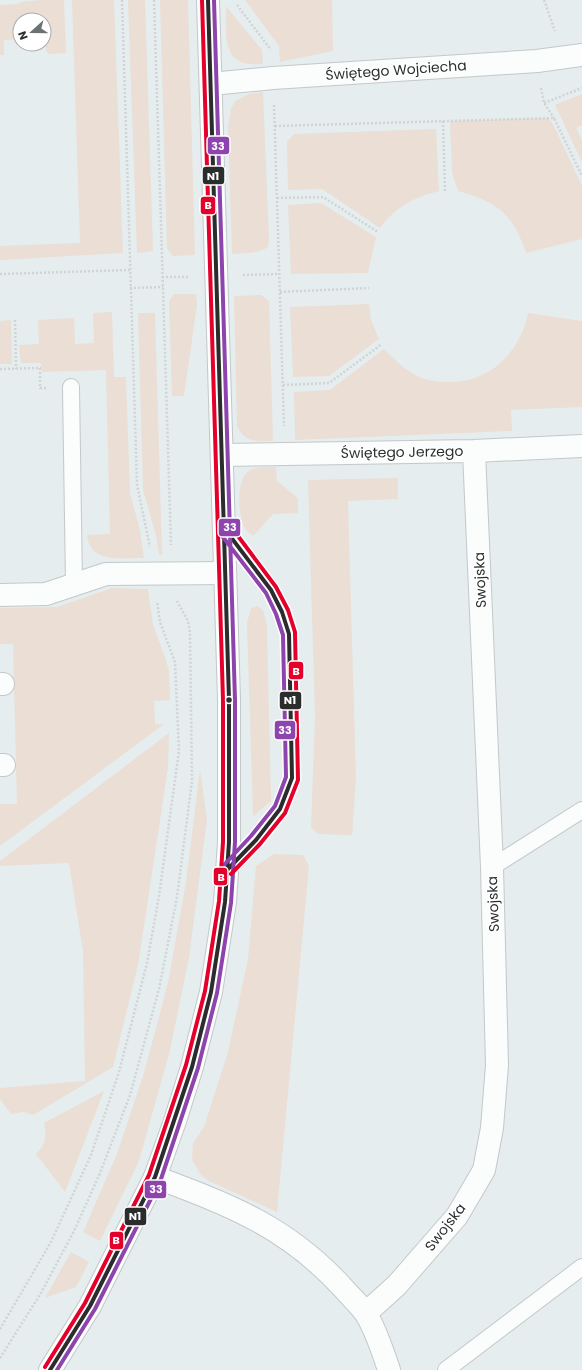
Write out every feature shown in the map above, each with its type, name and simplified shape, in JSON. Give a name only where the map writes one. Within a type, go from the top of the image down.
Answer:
[{"type":"street","points":[[50,1370],[90,1306],[155,1177],[192,1067],[211,992],[225,902],[229,829],[229,700],[208,0]]},
{"type":"street","name":"Świętego Wojciecha","points":[[211,84],[273,78],[536,61],[573,56]]},
{"type":"street","name":"Świętego Jerzego","points":[[222,455],[474,451],[582,446]]},
{"type":"street","name":"Swojska","points":[[366,1314],[397,1285],[457,1216],[484,1170],[492,1128],[497,1065],[492,867],[474,451]]},
{"type":"street","points":[[0,595],[46,594],[106,574],[225,573]]},
{"type":"street","points":[[155,1177],[223,1202],[277,1231],[302,1248],[335,1279],[366,1314],[390,1370]]},
{"type":"lane","points":[[71,387],[74,585]]},
{"type":"lane","points":[[224,528],[270,590],[282,612],[289,634],[292,778],[280,809],[256,840],[227,870]]},
{"type":"lane","points":[[492,867],[582,810]]},
{"type":"lane","points":[[446,1370],[582,1267]]},
{"type":"path","points":[[0,1358],[41,1294],[74,1231],[100,1173],[130,1095],[159,989],[177,897],[192,781],[190,633],[184,613],[174,597],[163,573],[149,533],[137,485],[122,0]]},
{"type":"path","points":[[0,1329],[51,1242],[91,1155],[119,1072],[147,963],[159,896],[179,751],[174,662],[158,613],[163,573],[163,288],[154,0]]},
{"type":"path","points":[[233,0],[271,50],[275,126],[285,454]]},
{"type":"path","points":[[544,0],[573,56]]},
{"type":"path","points":[[536,61],[544,103],[554,118],[582,176]]},
{"type":"path","points":[[544,103],[582,88]]},
{"type":"path","points":[[275,126],[554,118]]},
{"type":"path","points":[[443,121],[445,191]]},
{"type":"path","points":[[277,198],[323,197],[378,232]]},
{"type":"path","points":[[0,274],[130,270]]},
{"type":"path","points":[[130,288],[163,288]]},
{"type":"path","points":[[280,292],[368,288]]},
{"type":"path","points":[[15,320],[16,369]]},
{"type":"path","points":[[283,385],[329,383],[382,344]]},
{"type":"path","points":[[0,369],[40,368],[40,388],[71,387]]},
{"type":"shaded area","points":[[64,0],[66,53],[49,54],[47,52],[52,52],[52,12],[12,12],[12,40],[4,40],[4,55],[0,55],[0,5],[19,4],[20,2]]},
{"type":"shaded area","points":[[72,0],[114,0],[123,253],[0,260],[0,246],[80,243]]},
{"type":"shaded area","points":[[128,0],[145,0],[153,251],[137,253]]},
{"type":"shaded area","points":[[160,0],[188,0],[195,255],[173,256],[167,249]]},
{"type":"shaded area","points":[[245,0],[332,0],[333,51],[280,62],[279,46]]},
{"type":"shaded area","points":[[226,6],[262,50],[263,64],[249,64],[240,61],[233,56],[227,39]]},
{"type":"shaded area","points":[[263,92],[269,240],[268,247],[255,252],[232,254],[228,127],[231,109],[235,101],[249,94]]},
{"type":"shaded area","points":[[582,94],[582,125],[576,128],[582,141],[582,162],[555,105]]},
{"type":"shaded area","points":[[548,118],[553,124],[582,186],[582,239],[526,253],[515,228],[502,211],[472,195],[458,191],[452,173],[450,121]]},
{"type":"shaded area","points":[[436,129],[439,191],[422,196],[406,204],[392,214],[380,228],[322,189],[288,190],[287,142],[294,134]]},
{"type":"shaded area","points":[[321,203],[376,237],[368,273],[291,274],[288,205]]},
{"type":"shaded area","points":[[174,294],[196,294],[197,305],[184,396],[172,396],[169,301]]},
{"type":"shaded area","points":[[261,295],[269,301],[273,441],[256,441],[247,438],[240,432],[237,426],[234,296]]},
{"type":"shaded area","points":[[369,304],[371,320],[379,339],[329,376],[293,377],[290,307]]},
{"type":"shaded area","points":[[112,312],[114,377],[126,377],[130,493],[140,530],[144,558],[117,558],[101,555],[94,551],[89,544],[87,535],[110,534],[106,370],[42,372],[41,363],[21,363],[19,345],[39,344],[38,320],[74,318],[75,344],[94,343],[93,313]]},
{"type":"shaded area","points":[[138,313],[155,313],[162,555],[159,555],[156,535],[143,490]]},
{"type":"shaded area","points":[[528,313],[582,321],[582,407],[511,410],[512,431],[295,440],[294,392],[330,390],[384,349],[408,370],[425,379],[450,382],[465,381],[478,377],[491,370],[511,352],[524,327]]},
{"type":"shaded area","points":[[11,320],[12,364],[0,364],[0,321]]},
{"type":"shaded area","points":[[276,467],[277,481],[298,498],[298,513],[273,514],[253,536],[246,530],[241,517],[239,499],[242,482],[245,476],[252,469]]},
{"type":"shaded area","points":[[398,478],[398,499],[348,501],[356,780],[352,835],[318,834],[311,828],[315,717],[308,480]]},
{"type":"shaded area","points":[[112,588],[148,589],[153,625],[169,671],[170,700],[154,701],[155,724],[164,724],[0,846],[0,804],[17,804],[13,644],[0,644],[0,608],[57,607]]},
{"type":"shaded area","points":[[257,606],[263,610],[267,626],[271,801],[253,817],[247,623],[251,608]]},
{"type":"shaded area","points":[[169,733],[168,768],[138,965],[113,1067],[33,1115],[23,1112],[11,1114],[0,1099],[0,1088],[85,1081],[83,951],[69,863],[0,866],[0,861]]},
{"type":"shaded area","points":[[200,769],[207,819],[189,958],[170,1050],[139,1161],[100,1241],[83,1232],[117,1154],[144,1073],[168,983],[186,882]]},
{"type":"shaded area","points":[[274,854],[303,855],[309,866],[277,1212],[209,1181],[201,1175],[192,1160],[193,1143],[204,1127],[228,1052],[248,959],[256,866]]},
{"type":"shaded area","points":[[104,1091],[65,1192],[36,1154],[45,1140],[44,1123]]},
{"type":"shaded area","points":[[71,1252],[89,1262],[76,1287],[45,1298]]},
{"type":"transit line","name":"B","points":[[45,1367],[85,1303],[149,1175],[186,1065],[205,991],[219,901],[223,842],[223,700],[202,0]]},
{"type":"transit line","name":"N1","points":[[50,1370],[90,1306],[155,1177],[192,1067],[211,992],[225,902],[229,842],[229,700],[208,0]]},
{"type":"transit line","name":"33","points":[[57,1370],[95,1309],[161,1179],[198,1068],[217,993],[231,903],[235,842],[235,700],[214,0]]},
{"type":"transit line","name":"B","points":[[229,524],[276,587],[288,610],[295,632],[298,780],[285,813],[260,844],[231,874]]},
{"type":"transit line","name":"N1","points":[[224,528],[271,590],[282,612],[289,634],[292,778],[280,809],[256,840],[227,870]]},
{"type":"transit line","name":"33","points":[[219,532],[266,593],[276,614],[283,635],[286,777],[275,806],[251,836],[223,866]]}]
